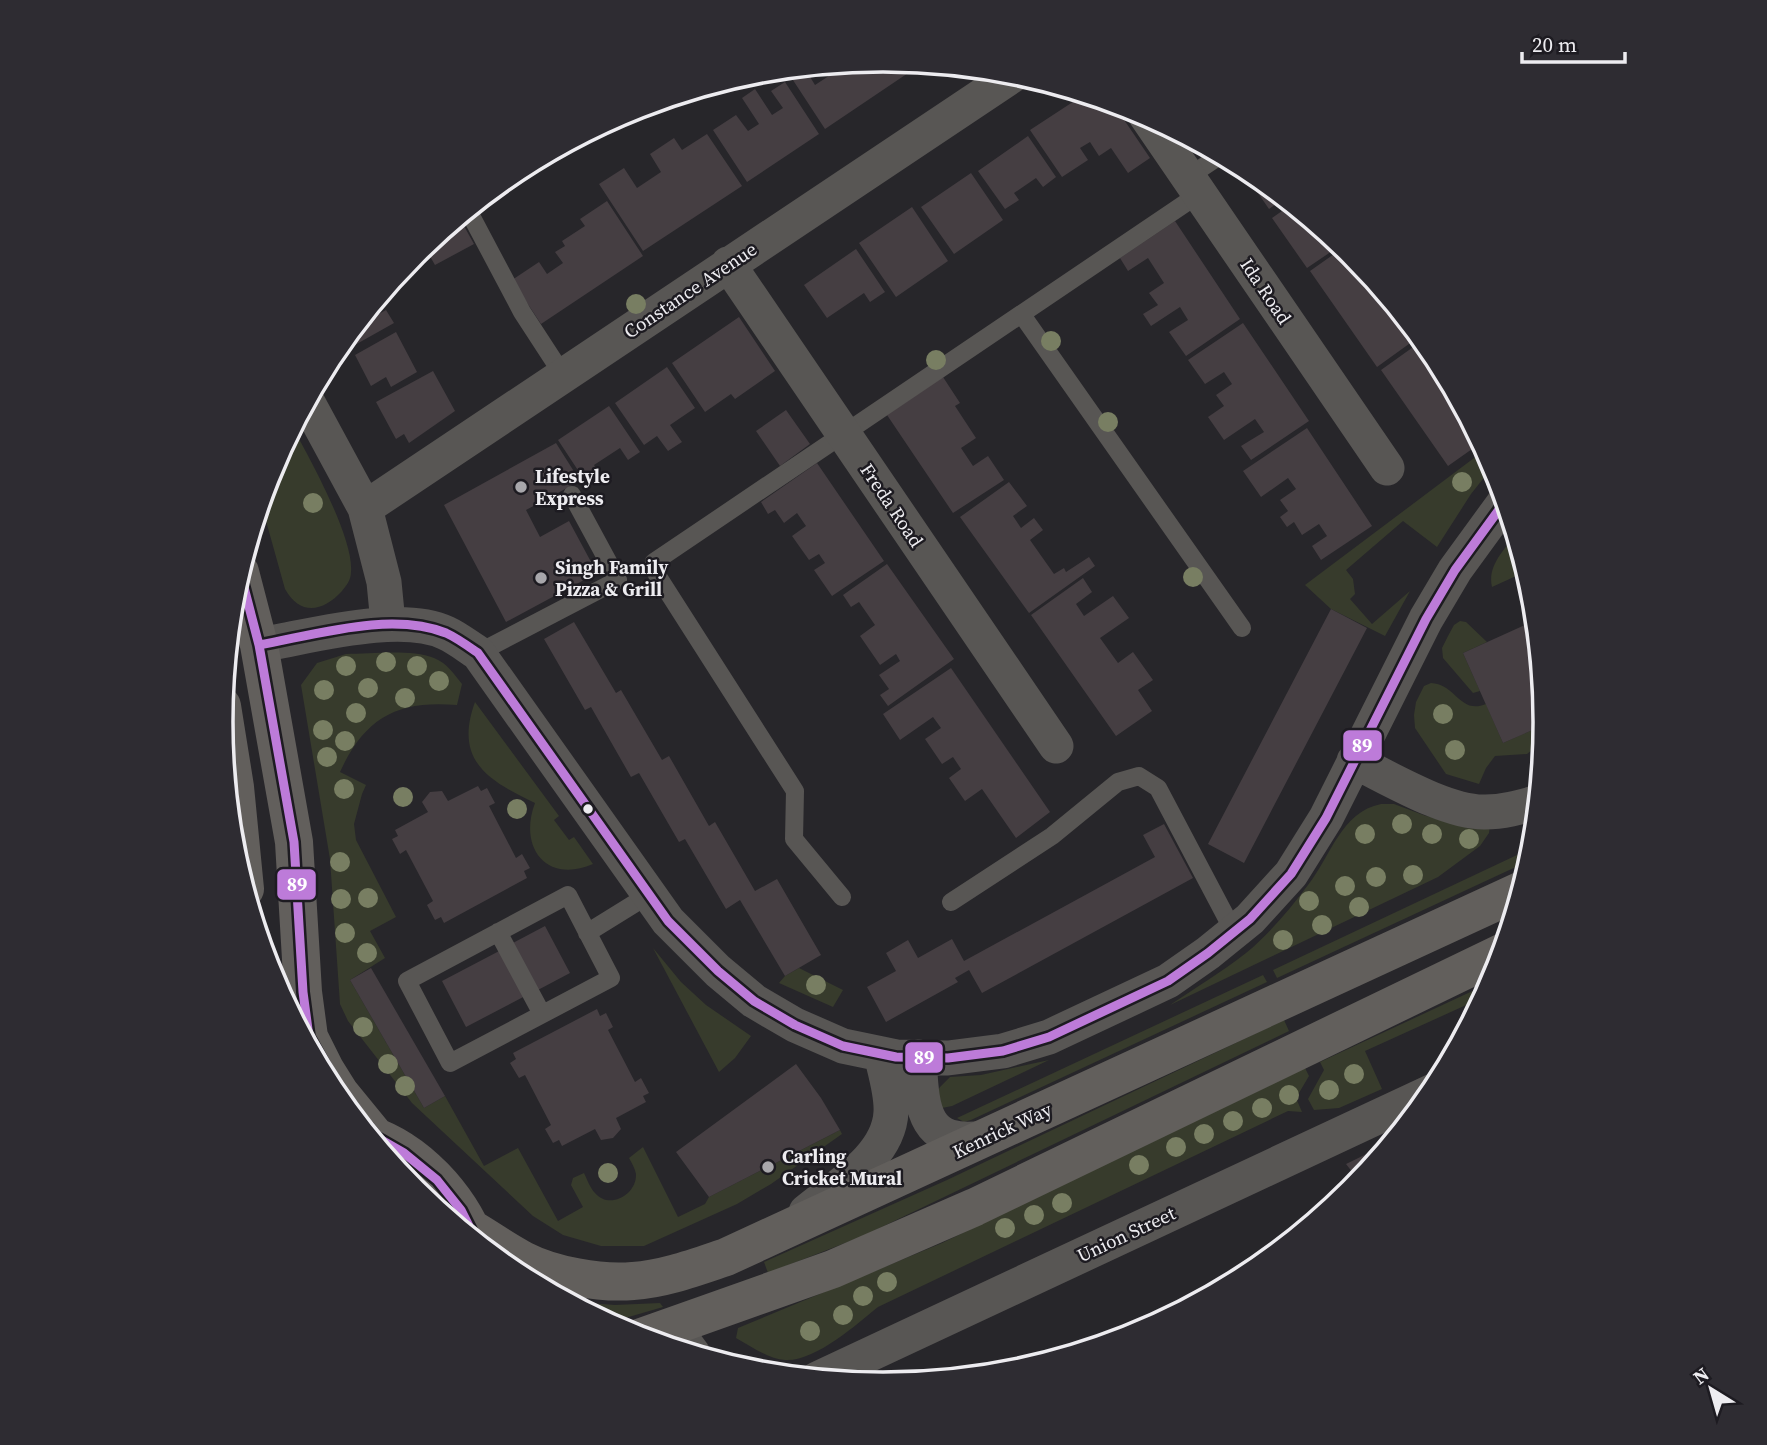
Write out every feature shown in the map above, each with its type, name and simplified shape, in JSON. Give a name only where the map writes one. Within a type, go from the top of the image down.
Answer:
[{"type":"main road","points":[[246,593],[259,645],[294,842],[307,1024]]},
{"type":"main road","name":"Kenrick Way","points":[[501,1249],[525,1261],[563,1274],[632,1282],[672,1274],[726,1257],[1511,895]]},
{"type":"main road","points":[[672,1338],[975,1208],[1490,958]]},
{"type":"main road","points":[[388,1144],[404,1153],[437,1180],[468,1224]]},
{"type":"street","name":"Constance Avenue","points":[[365,508],[1002,83]]},
{"type":"street","name":"Ida Road","points":[[1159,133],[1387,468]]},
{"type":"street","name":"Freda Road","points":[[729,264],[1056,746]]},
{"type":"street","points":[[313,411],[365,508],[384,582],[388,623]]},
{"type":"street","points":[[259,645],[388,623],[417,625],[445,632],[478,653],[650,894],[677,929],[718,971],[754,1001],[795,1025],[843,1046],[897,1057],[948,1058],[1003,1051],[1049,1037],[1168,981],[1250,919],[1291,874],[1326,818],[1426,619],[1455,570],[1499,510]]},
{"type":"street","points":[[1354,761],[1446,804],[1483,813],[1513,810],[1529,805]]},
{"type":"street","points":[[781,1232],[873,1156],[886,1135],[891,1112],[881,1054]]},
{"type":"street","points":[[919,1057],[922,1104],[931,1123],[946,1136],[963,1141],[984,1138]]},
{"type":"street","name":"Union Street","points":[[834,1371],[1403,1115]]},
{"type":"lane","points":[[842,897],[794,839],[795,791],[657,575],[654,562],[1022,315],[1193,185],[1214,162]]},
{"type":"lane","points":[[472,218],[522,312],[563,375]]},
{"type":"lane","points":[[1022,315],[1242,628]]},
{"type":"lane","points":[[478,653],[618,580],[572,495]]},
{"type":"lane","points":[[951,902],[1052,836],[1118,782],[1139,776],[1158,788],[1234,932]]},
{"type":"lane","points":[[587,933],[650,894]]},
{"type":"lane","points":[[568,895],[611,978],[450,1063],[407,981],[498,932],[568,895]]},
{"type":"lane","points":[[498,932],[542,1014]]},
{"type":"green space","points":[[299,438],[330,499],[346,540],[351,575],[335,598],[320,607],[298,604],[285,589],[265,519]]},
{"type":"green space","points":[[1477,456],[1486,475],[1437,547],[1403,521],[1346,570],[1353,579],[1355,594],[1350,599],[1372,624],[1410,591],[1385,636],[1331,609],[1305,585]]},
{"type":"green space","points":[[1509,543],[1517,576],[1492,587],[1494,565]]},
{"type":"green space","points":[[1460,621],[1466,622],[1487,642],[1463,653],[1480,691],[1473,693],[1443,658],[1442,648],[1454,625]]},
{"type":"green space","points":[[346,654],[425,655],[443,663],[462,684],[457,705],[436,704],[401,709],[372,725],[350,753],[340,772],[366,785],[354,824],[356,840],[396,917],[370,931],[385,958],[350,980],[424,1108],[445,1096],[484,1166],[518,1148],[558,1221],[583,1207],[571,1185],[573,1178],[584,1173],[592,1189],[601,1198],[614,1200],[627,1194],[635,1182],[636,1174],[629,1158],[643,1147],[678,1217],[705,1204],[709,1197],[840,1130],[842,1134],[771,1184],[737,1204],[644,1246],[601,1246],[563,1235],[533,1216],[412,1103],[348,1021],[340,1004],[330,859],[301,685],[317,663]]},
{"type":"green space","points":[[1431,683],[1446,688],[1470,706],[1486,704],[1503,743],[1534,729],[1533,749],[1527,754],[1495,756],[1479,784],[1446,774],[1415,728],[1416,702],[1424,686]]},
{"type":"green space","points":[[475,702],[559,816],[554,820],[569,840],[574,837],[593,864],[577,869],[562,869],[540,858],[530,834],[535,803],[489,776],[472,753],[470,722]]},
{"type":"green space","points":[[1381,804],[1394,804],[1426,816],[1490,825],[1489,833],[1480,846],[1438,877],[1170,1005],[1237,960],[1263,938],[1308,885],[1346,825],[1367,809]]},
{"type":"green space","points":[[1521,853],[1518,866],[1277,978],[1273,970]]},
{"type":"green space","points":[[653,948],[681,982],[706,1005],[751,1036],[735,1058],[719,1072]]},
{"type":"green space","points":[[799,968],[843,990],[833,1007],[779,983]]},
{"type":"green space","points":[[1263,975],[1267,982],[971,1120],[964,1122],[957,1118]]},
{"type":"green space","points":[[1477,989],[1470,1003],[1365,1051],[1382,1089],[1339,1108],[1314,1110],[1308,1099],[1324,1070],[1320,1062]]},
{"type":"green space","points":[[1284,1020],[1289,1031],[863,1236],[768,1273],[764,1262],[947,1180]]},
{"type":"green space","points":[[1049,1060],[952,1106],[937,1109],[936,1094],[950,1077],[981,1075]]},
{"type":"green space","points":[[1305,1068],[1309,1076],[1296,1098],[1302,1112],[1288,1111],[878,1307],[822,1349],[797,1359],[785,1360],[760,1352],[736,1338],[738,1328],[942,1243]]},
{"type":"green space","points":[[591,1303],[660,1303],[663,1307],[623,1319]]},
{"type":"building","points":[[909,73],[825,129],[792,78],[810,76],[815,85],[832,74]]},
{"type":"building","points":[[785,82],[819,134],[747,182],[713,130],[736,115],[748,131],[759,124],[742,98],[755,89],[772,115],[783,108],[771,91]]},
{"type":"building","points":[[1075,101],[1122,117],[1150,158],[1128,173],[1111,148],[1099,156],[1090,142],[1080,148],[1088,160],[1062,177],[1030,130]]},
{"type":"building","points":[[707,134],[742,186],[643,251],[599,184],[624,168],[637,188],[661,172],[650,154],[674,138],[682,150]]},
{"type":"building","points":[[1028,136],[1056,177],[1043,187],[1036,178],[1014,193],[1019,200],[1005,209],[978,171]]},
{"type":"building","points":[[971,173],[1003,220],[954,254],[921,207]]},
{"type":"building","points":[[1254,188],[1277,204],[1269,209]]},
{"type":"building","points":[[607,201],[643,256],[541,324],[512,280],[539,262],[547,274],[563,263],[555,252],[565,246],[562,241],[585,226],[580,219]]},
{"type":"building","points":[[912,207],[948,261],[896,297],[859,243]]},
{"type":"building","points":[[1284,209],[1332,251],[1307,268],[1272,218]]},
{"type":"building","points":[[1175,221],[1240,319],[1186,356],[1169,332],[1188,320],[1180,307],[1151,326],[1143,314],[1158,305],[1149,293],[1164,283],[1148,258],[1128,271],[1120,258]]},
{"type":"building","points":[[464,225],[474,244],[435,265],[430,256]]},
{"type":"building","points":[[856,249],[885,292],[870,302],[864,293],[827,318],[804,285]]},
{"type":"building","points":[[1335,253],[1373,293],[1412,342],[1377,367],[1310,271]]},
{"type":"building","points":[[386,310],[394,323],[352,346],[377,314]]},
{"type":"building","points":[[739,317],[775,371],[735,399],[731,394],[705,412],[672,363]]},
{"type":"building","points":[[1243,323],[1309,421],[1251,460],[1241,446],[1264,432],[1255,419],[1224,440],[1208,417],[1224,406],[1216,395],[1232,384],[1224,372],[1205,384],[1188,360]]},
{"type":"building","points":[[396,332],[417,372],[391,387],[386,377],[371,386],[355,355]]},
{"type":"building","points":[[1414,346],[1447,397],[1473,448],[1448,466],[1381,370]]},
{"type":"building","points":[[667,367],[695,408],[670,425],[682,442],[668,451],[657,436],[644,445],[615,403]]},
{"type":"building","points":[[433,371],[455,411],[409,443],[404,434],[396,439],[376,402]]},
{"type":"building","points":[[943,377],[960,403],[955,406],[976,438],[961,448],[973,466],[988,456],[1004,480],[953,513],[887,415]]},
{"type":"building","points":[[609,406],[640,452],[628,460],[620,448],[594,465],[603,478],[589,487],[558,440]]},
{"type":"building","points":[[786,410],[810,444],[780,466],[756,431]]},
{"type":"building","points":[[1307,428],[1372,526],[1321,560],[1312,546],[1327,536],[1319,524],[1302,535],[1294,522],[1287,527],[1280,517],[1288,511],[1280,500],[1296,489],[1288,478],[1261,497],[1243,471]]},
{"type":"building","points":[[556,443],[580,481],[526,510],[540,537],[569,521],[597,573],[506,622],[444,505]]},
{"type":"building","points":[[817,463],[884,561],[832,596],[814,570],[825,563],[819,554],[809,560],[792,536],[806,526],[797,513],[784,523],[775,510],[768,514],[761,502]]},
{"type":"building","points":[[1009,482],[1027,506],[1013,516],[1021,528],[1034,518],[1043,530],[1030,540],[1054,574],[1064,568],[1066,572],[1089,557],[1095,566],[1029,613],[960,517]]},
{"type":"building","points":[[887,564],[954,659],[888,706],[880,695],[889,689],[879,675],[900,661],[896,654],[880,665],[860,636],[875,625],[859,602],[851,607],[843,595]]},
{"type":"building","points":[[1083,578],[1092,592],[1076,604],[1084,616],[1113,596],[1129,618],[1100,638],[1118,663],[1133,652],[1153,680],[1138,690],[1152,711],[1116,736],[1031,615]]},
{"type":"building","points":[[1331,609],[1367,628],[1244,863],[1208,844]]},
{"type":"building","points":[[574,622],[616,693],[621,690],[662,760],[669,756],[709,826],[715,822],[755,891],[777,879],[821,955],[785,976],[740,900],[726,909],[685,839],[679,842],[639,773],[631,777],[591,707],[585,710],[544,639]]},
{"type":"building","points":[[1527,624],[1533,680],[1534,729],[1503,743],[1463,653]]},
{"type":"building","points":[[951,668],[1050,812],[1016,838],[982,789],[965,801],[949,778],[961,769],[953,757],[942,764],[925,739],[941,728],[933,717],[900,740],[883,714]]},
{"type":"building","points":[[478,786],[481,791],[487,788],[495,803],[489,806],[516,858],[522,854],[530,868],[524,871],[527,878],[444,923],[441,917],[435,920],[427,905],[433,901],[406,850],[400,854],[392,839],[398,836],[395,830],[428,812],[422,802],[430,792],[442,791],[448,801]]},
{"type":"building","points":[[1164,824],[1193,878],[982,993],[969,970],[955,978],[958,982],[886,1022],[867,987],[896,971],[886,953],[908,940],[918,958],[952,939],[964,961],[1155,857],[1143,835]]},
{"type":"building","points":[[545,926],[570,973],[536,991],[511,944]]},
{"type":"building","points":[[503,949],[527,995],[466,1027],[442,981]]},
{"type":"building","points":[[371,968],[445,1096],[424,1108],[350,980]]},
{"type":"building","points":[[597,1009],[600,1016],[606,1013],[613,1027],[608,1030],[635,1082],[641,1078],[649,1093],[643,1096],[646,1102],[616,1118],[621,1129],[613,1138],[601,1140],[595,1129],[562,1146],[559,1140],[553,1143],[545,1129],[551,1125],[525,1075],[519,1078],[510,1063],[516,1059],[513,1053]]},
{"type":"building","points":[[796,1064],[840,1130],[709,1197],[676,1152]]},
{"type":"building","points":[[1375,1150],[1353,1173],[1346,1164]]},
{"type":"transit line","name":"89","points":[[259,645],[377,624],[424,627],[446,633],[458,640],[478,653],[668,921],[718,971],[754,1001],[795,1025],[843,1046],[896,1057],[948,1058],[1003,1051],[1049,1037],[1168,981],[1250,919],[1291,874],[1326,818],[1426,619],[1455,570],[1499,510]]},
{"type":"transit line","name":"89","points":[[246,593],[259,645],[294,842],[307,1024]]},
{"type":"transit line","name":"89","points":[[387,1143],[404,1153],[437,1180],[461,1210],[468,1223]]},
{"type":"place","name":"Lifestyle Express","points":[[521,487]]},
{"type":"place","name":"Singh Family Pizza & Grill","points":[[541,578]]},
{"type":"place","name":"Carling Cricket Mural","points":[[768,1167]]}]
